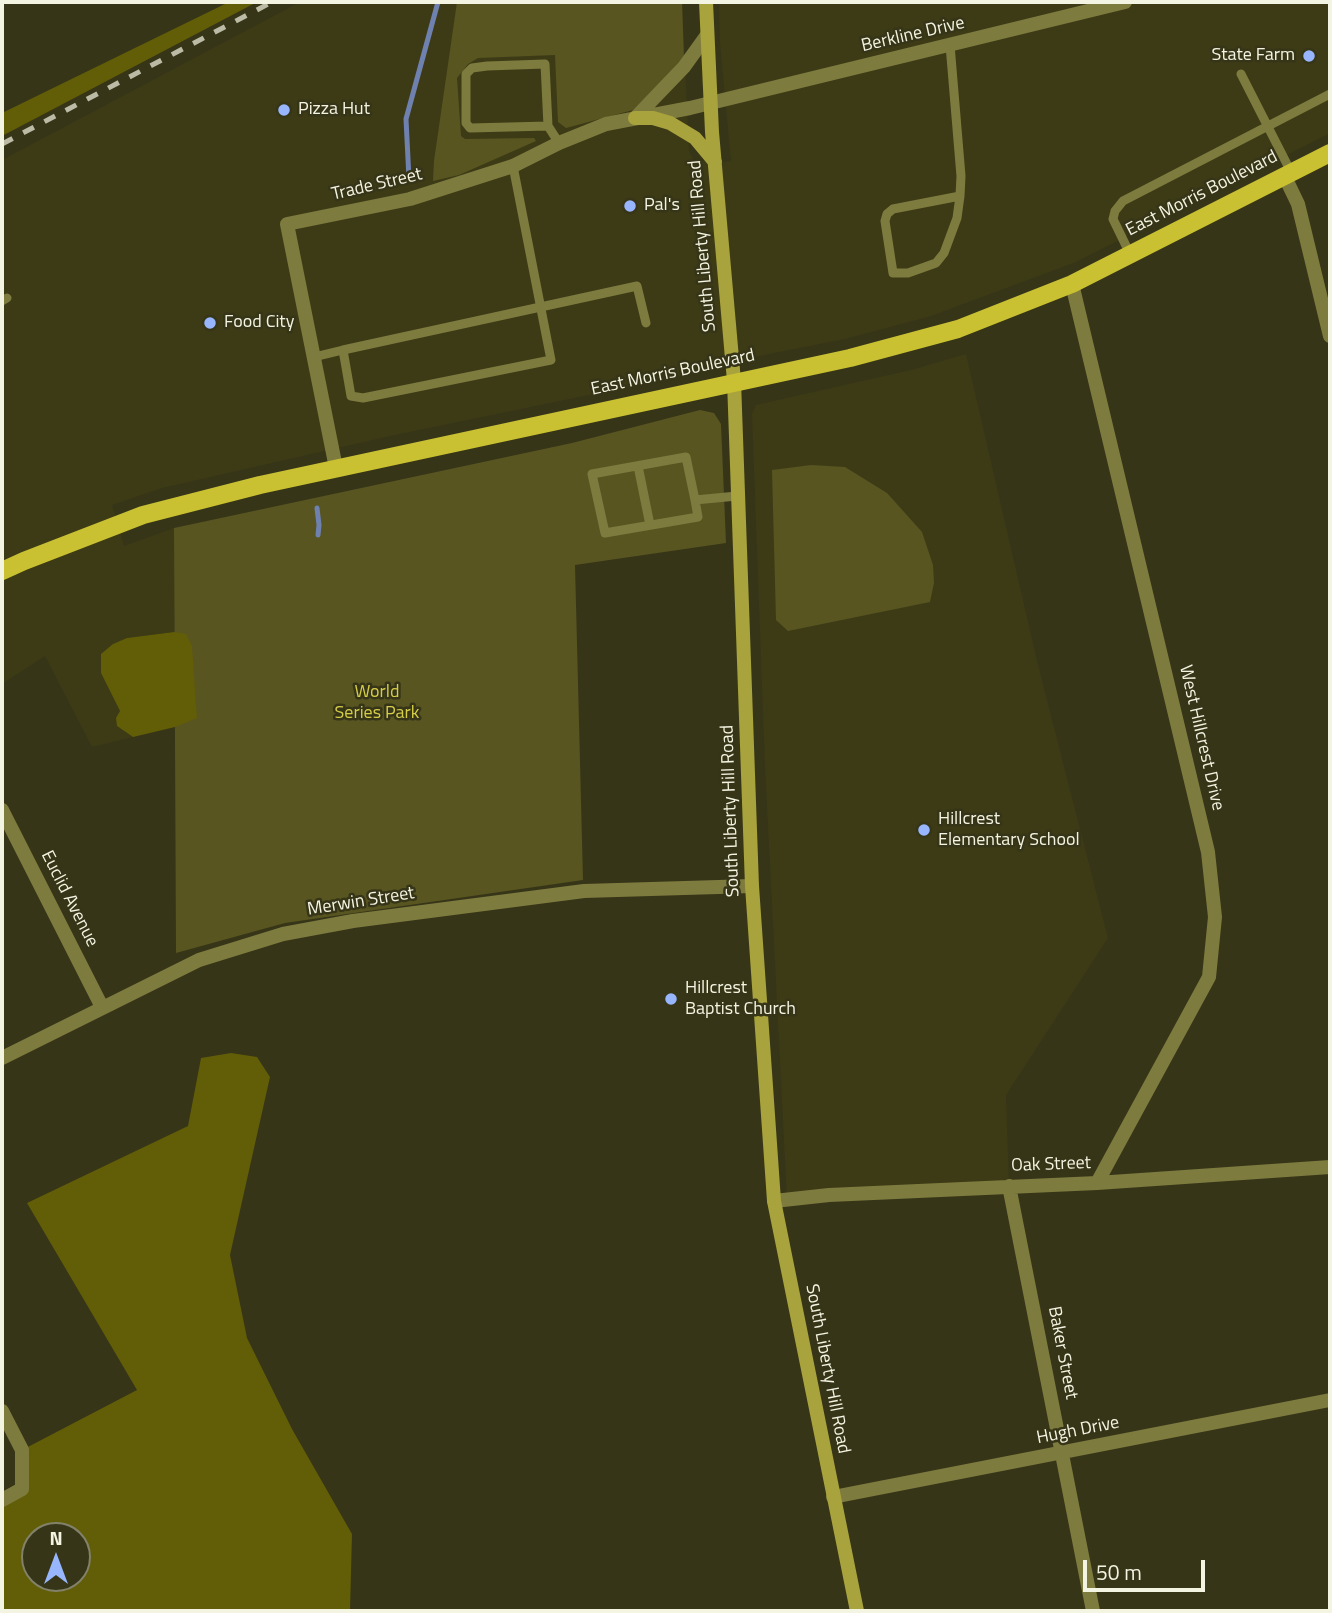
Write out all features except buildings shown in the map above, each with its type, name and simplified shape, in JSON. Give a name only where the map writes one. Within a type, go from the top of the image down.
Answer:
[{"type":"main road","name":"East Morris Boulevard","points":[[2,571],[143,515],[337,468],[850,358],[958,329],[1072,284],[1330,153]]},
{"type":"street","name":"South Liberty Hill Road","points":[[706,2],[710,103],[734,381],[752,886],[774,1201],[857,1611]]},
{"type":"street","name":"Berkline Drive","points":[[710,103],[1125,2]]},
{"type":"street","points":[[635,118],[684,67],[707,35]]},
{"type":"street","name":"Trade Street","points":[[337,468],[287,224],[410,199],[513,166],[606,124],[710,103]]},
{"type":"street","points":[[635,118],[653,118],[670,123],[695,138],[715,163]]},
{"type":"street","points":[[1288,174],[1298,204],[1330,336]]},
{"type":"street","name":"West Hillcrest Drive","points":[[1072,284],[1208,852],[1215,918],[1209,977],[1097,1183]]},
{"type":"street","name":"Euclid Avenue","points":[[2,810],[102,1007]]},
{"type":"street","name":"Merwin Street","points":[[2,1058],[199,960],[283,934],[353,921],[584,891],[752,886]]},
{"type":"street","name":"Oak Street","points":[[774,1201],[829,1195],[1097,1183],[1330,1167]]},
{"type":"street","name":"Baker Street","points":[[1009,1186],[1093,1611]]},
{"type":"street","name":"Hugh Drive","points":[[833,1497],[1330,1400]]},
{"type":"street","points":[[2,1410],[22,1450],[22,1489],[2,1500]]},
{"type":"lane","points":[[950,46],[961,176],[960,196],[957,218],[944,253],[936,263],[908,273],[893,273],[885,221],[887,214],[893,209],[960,196]]},
{"type":"lane","points":[[548,126],[470,128],[466,123],[466,74],[472,68],[487,66],[545,64],[548,126],[559,143]]},
{"type":"lane","points":[[1241,74],[1288,174]]},
{"type":"lane","points":[[1130,254],[1112,219],[1123,201],[1330,94]]},
{"type":"lane","points":[[343,350],[351,396],[363,398],[551,360],[513,166]]},
{"type":"lane","points":[[314,356],[636,286],[646,323]]},
{"type":"lane","points":[[686,457],[698,517],[605,533],[592,474],[638,466],[686,457]]},
{"type":"lane","points":[[638,466],[650,525]]},
{"type":"lane","points":[[695,500],[737,496]]},
{"type":"shaded area","points":[[229,2],[257,2],[2,136],[2,113]]},
{"type":"shaded area","points":[[300,2],[682,2],[689,151],[693,159],[715,163],[731,161],[719,2],[1330,2],[1330,133],[1076,262],[931,316],[845,339],[754,357],[732,357],[700,372],[390,436],[162,488],[112,505],[124,546],[174,528],[174,632],[127,638],[101,673],[120,711],[117,726],[133,737],[92,747],[45,656],[2,684],[2,160]]},
{"type":"shaded area","name":"Hillcrest Elementary School","points":[[966,354],[1038,665],[1108,938],[1006,1095],[1009,1186],[787,1199],[765,766],[752,414],[756,405],[911,370]]},
{"type":"shaded area","points":[[174,632],[186,634],[192,646],[197,718],[175,727],[133,737],[117,726],[116,718],[120,711],[101,673],[101,654],[113,644],[127,638]]},
{"type":"shaded area","points":[[231,1053],[257,1057],[270,1077],[230,1255],[247,1338],[292,1429],[352,1534],[350,1611],[2,1611],[2,1500],[22,1489],[22,1450],[137,1390],[27,1203],[188,1126],[201,1058]]},
{"type":"green space","points":[[457,2],[682,2],[684,59],[633,110],[566,128],[558,122],[555,55],[478,58],[468,64],[457,78],[461,136],[465,139],[534,138],[536,141],[459,175],[433,181]]},
{"type":"green space","name":"World Series Park","points":[[700,410],[714,413],[721,424],[726,543],[575,565],[583,880],[285,923],[176,953],[174,528],[572,443]]},
{"type":"green space","points":[[811,465],[845,467],[887,493],[922,532],[933,565],[934,583],[930,602],[788,631],[776,620],[772,470]]},
{"type":"waterway","points":[[409,179],[406,119],[438,2]]},
{"type":"waterway","points":[[317,508],[318,535]]},
{"type":"railway","points":[[2,144],[272,2]]},
{"type":"place","name":"State Farm","points":[[1309,56]]},
{"type":"place","name":"Pizza Hut","points":[[284,110]]},
{"type":"place","name":"Pal's","points":[[630,206]]},
{"type":"place","name":"Food City","points":[[210,323]]},
{"type":"place","name":"Hillcrest Elementary School","points":[[924,830]]},
{"type":"place","name":"Hillcrest Baptist Church","points":[[671,999]]}]
